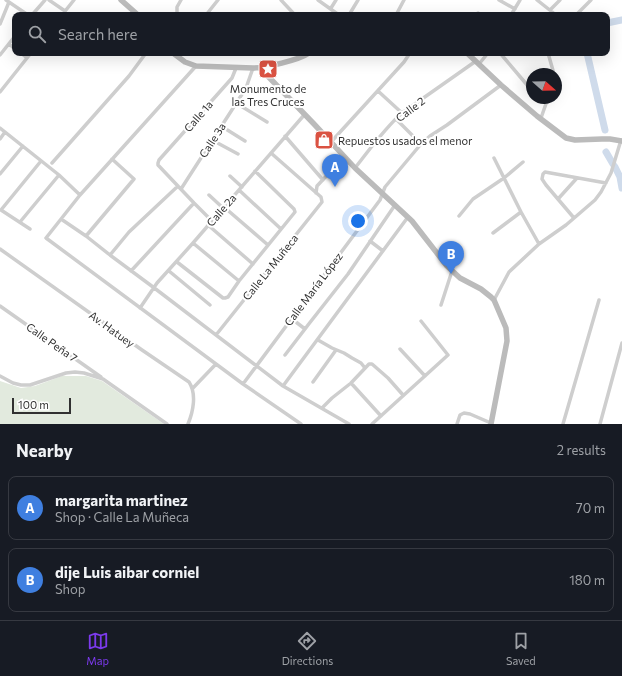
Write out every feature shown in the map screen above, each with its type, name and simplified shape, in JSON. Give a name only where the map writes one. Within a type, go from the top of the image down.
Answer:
[{"type":"street","points":[[35,12],[45,0]]},
{"type":"street","points":[[49,0],[63,12]]},
{"type":"street","points":[[65,12],[74,0]]},
{"type":"street","points":[[177,12],[177,7],[181,0]]},
{"type":"street","points":[[208,12],[218,0]]},
{"type":"street","points":[[281,0],[292,12]]},
{"type":"street","points":[[318,0],[335,12]]},
{"type":"street","points":[[330,8],[336,0]]},
{"type":"street","points":[[351,12],[358,0]]},
{"type":"street","points":[[398,12],[404,0]]},
{"type":"street","points":[[499,0],[514,8]]},
{"type":"street","points":[[512,12],[520,0]]},
{"type":"street","points":[[537,0],[552,12]]},
{"type":"street","points":[[550,10],[560,0]]},
{"type":"street","points":[[579,12],[591,0]]},
{"type":"street","points":[[0,23],[8,1],[24,12]]},
{"type":"street","points":[[125,1],[135,12]]},
{"type":"street","points":[[0,55],[12,40]]},
{"type":"street","points":[[0,92],[27,58],[25,56]]},
{"type":"street","points":[[52,163],[129,76],[144,56]]},
{"type":"street","points":[[178,56],[185,62],[196,66],[260,68],[303,56]]},
{"type":"street","points":[[331,142],[408,56]]},
{"type":"street","points":[[471,56],[501,85],[562,135],[575,140],[610,139],[621,141],[606,183],[595,200],[566,225],[539,244],[509,272],[494,300]]},
{"type":"street","name":"Calle 2","points":[[355,168],[376,140],[402,113],[485,56]]},
{"type":"street","points":[[503,56],[526,84]]},
{"type":"street","points":[[549,56],[552,68]]},
{"type":"street","points":[[196,66],[80,195],[46,238],[243,384],[300,424]]},
{"type":"street","name":"Calle 1a","points":[[179,188],[158,165],[159,160],[232,78],[236,68]]},
{"type":"street","name":"Calle 3a","points":[[110,256],[129,232],[179,188],[246,88],[253,68]]},
{"type":"street","points":[[260,68],[344,157],[408,217],[452,271],[460,278],[481,289],[494,300],[506,328],[508,341],[491,423],[464,413],[460,415],[457,424]]},
{"type":"street","name":"Calle María López","points":[[243,384],[380,200],[386,187],[421,144],[501,85]]},
{"type":"street","points":[[378,91],[402,113]]},
{"type":"street","points":[[236,103],[267,122]]},
{"type":"street","points":[[541,118],[546,104]]},
{"type":"street","name":"Calle 2a","points":[[140,308],[153,287],[194,243],[305,114]]},
{"type":"street","points":[[396,119],[421,144]]},
{"type":"street","points":[[221,126],[245,141]]},
{"type":"street","points":[[0,128],[59,175],[80,195]]},
{"type":"street","points":[[0,139],[5,132]]},
{"type":"street","points":[[285,136],[323,180]]},
{"type":"street","points":[[212,140],[238,154]]},
{"type":"street","points":[[0,174],[23,146]]},
{"type":"street","points":[[271,153],[316,193]]},
{"type":"street","points":[[316,193],[317,186],[344,157]]},
{"type":"street","points":[[494,158],[539,244]]},
{"type":"street","points":[[86,236],[134,179],[112,159]]},
{"type":"street","points":[[30,229],[1,210],[41,161]]},
{"type":"street","points":[[459,216],[473,199],[504,178],[523,162]]},
{"type":"street","points":[[177,262],[224,298],[228,297],[239,281],[295,212],[295,210],[255,171]]},
{"type":"street","points":[[574,218],[542,179],[543,174],[545,172],[606,183]]},
{"type":"street","points":[[20,222],[59,175]]},
{"type":"street","points":[[230,176],[242,187]]},
{"type":"street","points":[[558,199],[577,178]]},
{"type":"street","points":[[179,188],[212,221]]},
{"type":"street","points":[[239,190],[281,229]]},
{"type":"street","name":"Calle La Muñeca","points":[[216,335],[321,204],[321,197],[316,193]]},
{"type":"street","points":[[209,195],[268,245]]},
{"type":"street","points":[[131,271],[194,203]]},
{"type":"street","points":[[285,355],[348,274],[395,205]]},
{"type":"street","points":[[493,233],[521,212]]},
{"type":"street","points":[[283,386],[408,217]]},
{"type":"street","points":[[61,219],[86,236],[110,256],[283,386],[349,424]]},
{"type":"street","points":[[208,225],[253,264]]},
{"type":"street","points":[[370,241],[383,251]]},
{"type":"street","points":[[194,243],[239,281]]},
{"type":"street","name":"Av. Hatuey","points":[[0,249],[142,350],[190,382],[193,388]]},
{"type":"street","points":[[169,271],[210,305]]},
{"type":"street","points":[[441,305],[452,271]]},
{"type":"street","points":[[564,424],[599,300]]},
{"type":"street","name":"Calle Peña 7","points":[[0,306],[167,424]]},
{"type":"street","points":[[292,318],[305,329]]},
{"type":"street","points":[[372,424],[448,355],[420,321]]},
{"type":"street","points":[[318,340],[361,363],[365,368]]},
{"type":"street","points":[[600,424],[622,343]]},
{"type":"street","points":[[400,349],[425,376]]},
{"type":"street","points":[[313,382],[336,350]]},
{"type":"street","points":[[188,424],[193,404],[193,388],[216,364]]},
{"type":"street","points":[[322,408],[351,383],[369,364],[373,365],[388,378],[403,395]]},
{"type":"street","points":[[0,376],[13,383],[21,385],[30,385],[70,372],[84,373],[103,379]]},
{"type":"street","points":[[351,383],[381,416]]},
{"type":"shaded area","points":[[62,376],[86,376],[102,381],[164,424],[0,424],[0,381],[21,388],[35,386]]},
{"type":"waterway","points":[[610,22],[622,20]]},
{"type":"waterway","points":[[588,56],[605,130]]},
{"type":"waterway","points":[[606,152],[613,164]]},
{"type":"waterway","points":[[615,167],[620,177],[622,188]]},
{"type":"place","name":"Monumento de las Tres Cruces","points":[[268,69]]},
{"type":"place","name":"Repuestos usados el menor","points":[[324,140]]},
{"type":"place","name":"margarita martinez","points":[[335,187]]},
{"type":"place","name":"dije Luis aibar corniel","points":[[451,274]]}]
